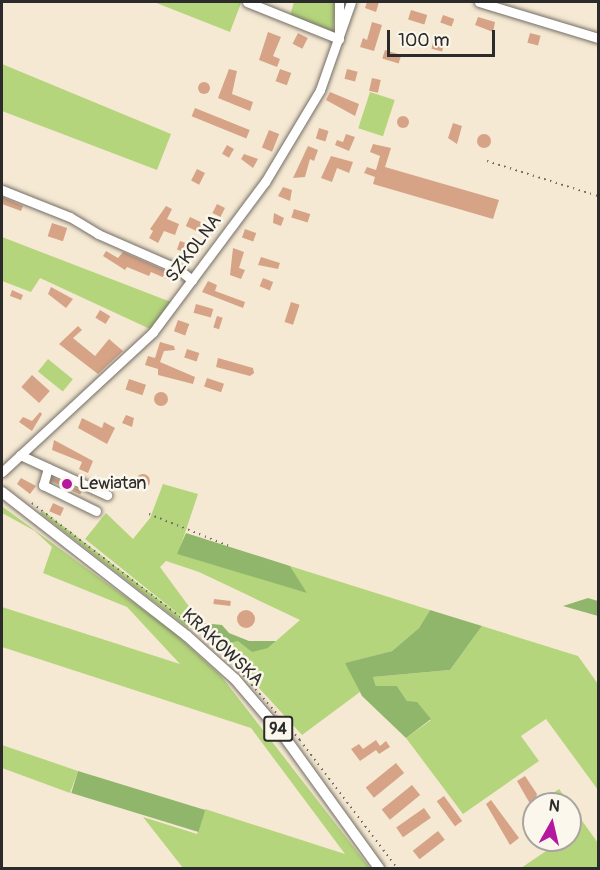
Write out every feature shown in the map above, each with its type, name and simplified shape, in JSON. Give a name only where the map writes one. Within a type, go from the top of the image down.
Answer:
[{"type":"main road","name":"KRAKOWSKA","points":[[2,492],[171,623],[235,679],[283,735],[379,868]]},
{"type":"street","points":[[247,2],[339,39],[339,2]]},
{"type":"street","name":"SZKOLNA","points":[[2,472],[124,362],[192,280],[294,139],[320,90],[351,2]]},
{"type":"street","points":[[479,2],[598,38]]},
{"type":"street","points":[[2,190],[70,217],[98,234],[178,269],[192,280]]},
{"type":"street","points":[[20,455],[107,495]]},
{"type":"street","points":[[48,468],[43,485],[96,511]]},
{"type":"path","points":[[488,161],[598,196]]},
{"type":"path","points":[[34,503],[39,507]]},
{"type":"path","points":[[149,514],[229,546]]},
{"type":"green space","points":[[154,2],[238,2],[241,3],[230,32]]},
{"type":"green space","points":[[294,2],[335,2],[333,33],[290,16]]},
{"type":"green space","points":[[2,64],[171,134],[157,170],[2,111]]},
{"type":"green space","points":[[370,92],[395,100],[383,136],[358,128]]},
{"type":"green space","points":[[2,237],[171,302],[150,329],[40,278],[31,292],[2,281]]},
{"type":"green space","points":[[48,359],[73,379],[63,392],[38,371]]},
{"type":"green space","points":[[163,484],[198,494],[178,554],[306,592],[290,566],[430,610],[419,628],[392,651],[346,663],[360,692],[302,735],[226,652],[85,539],[106,513],[133,539],[150,518]],"holes":[[[166,561],[199,572],[300,620],[268,648],[238,640],[222,644],[196,616],[160,567]]]},
{"type":"green space","points":[[3,507],[172,631],[221,676],[370,868],[183,868],[143,817],[197,834],[205,809],[345,854],[251,728],[2,647],[2,607],[180,664],[127,607],[43,573],[52,547],[35,531],[2,513]]},
{"type":"green space","points":[[43,511],[192,625],[188,628],[40,513]]},
{"type":"green space","points":[[186,533],[290,566],[307,593],[177,554]]},
{"type":"green space","points":[[588,598],[598,601],[598,616],[563,606]]},
{"type":"green space","points":[[430,610],[482,626],[450,670],[373,677],[376,686],[397,686],[407,701],[417,702],[431,719],[406,738],[362,696],[345,663],[392,651],[419,628]]},
{"type":"green space","points":[[202,623],[222,625],[229,633],[249,641],[276,641],[268,648],[252,652],[238,641],[223,644]]},
{"type":"green space","points":[[482,626],[578,656],[598,684],[598,790],[546,719],[521,736],[539,761],[463,814],[406,738],[431,720],[407,701],[397,686],[376,686],[373,677],[450,670]]},
{"type":"green space","points":[[2,745],[78,771],[70,793],[2,768]]},
{"type":"green space","points":[[78,771],[205,810],[198,832],[71,793]]},
{"type":"green space","points":[[582,821],[598,843],[598,868],[521,868],[545,852],[582,852]]},
{"type":"building","points":[[367,2],[379,2],[376,12],[365,8]]},
{"type":"building","points":[[411,10],[427,15],[424,25],[408,20]]},
{"type":"building","points":[[443,15],[454,19],[452,27],[440,23]]},
{"type":"building","points":[[478,17],[495,22],[493,32],[475,25]]},
{"type":"building","points":[[372,22],[382,25],[374,51],[360,47],[363,38],[367,40]]},
{"type":"building","points":[[268,32],[281,37],[273,56],[280,59],[277,67],[259,60]]},
{"type":"building","points":[[298,33],[308,38],[302,49],[293,44]]},
{"type":"building","points":[[530,33],[541,36],[538,46],[527,43]]},
{"type":"building","points":[[434,39],[445,42],[442,52],[431,49]]},
{"type":"building","points":[[385,50],[401,55],[399,64],[382,59]]},
{"type":"building","points":[[229,69],[237,71],[232,94],[253,102],[250,111],[218,98]]},
{"type":"building","points":[[280,69],[291,73],[287,85],[276,81]]},
{"type":"building","points":[[347,69],[358,72],[355,82],[344,79]]},
{"type":"building","points":[[372,78],[381,80],[378,93],[369,91]]},
{"type":"building","points":[[206,82],[210,88],[206,94],[202,94],[198,86]]},
{"type":"building","points":[[330,92],[359,104],[355,116],[326,100]]},
{"type":"building","points":[[195,108],[250,130],[246,138],[192,116]]},
{"type":"building","points":[[405,116],[408,117],[408,127],[401,128],[398,127],[397,120],[398,117]]},
{"type":"building","points":[[453,123],[462,126],[457,144],[448,138]]},
{"type":"building","points":[[319,128],[329,131],[325,141],[316,139]]},
{"type":"building","points":[[269,130],[279,134],[272,152],[262,148]]},
{"type":"building","points":[[346,134],[355,137],[349,151],[335,145],[337,140],[343,142]]},
{"type":"building","points":[[481,134],[487,134],[491,141],[487,148],[481,148],[477,144],[477,138]]},
{"type":"building","points":[[373,144],[391,148],[385,167],[499,200],[493,219],[373,184],[375,177],[364,173],[367,167],[376,170],[380,156],[370,152]]},
{"type":"building","points":[[227,145],[234,149],[229,158],[222,154]]},
{"type":"building","points":[[308,146],[318,150],[314,161],[310,159],[305,177],[293,178]]},
{"type":"building","points":[[244,154],[258,159],[253,168],[241,159]]},
{"type":"building","points":[[331,156],[353,162],[349,173],[337,168],[332,182],[321,178]]},
{"type":"building","points":[[197,169],[205,173],[199,185],[191,181]]},
{"type":"building","points":[[283,187],[292,190],[290,201],[278,196]]},
{"type":"building","points":[[2,197],[23,206],[21,211],[2,204]]},
{"type":"building","points":[[217,204],[225,208],[220,217],[212,213]]},
{"type":"building","points":[[166,206],[172,209],[167,219],[179,224],[175,235],[164,231],[158,243],[149,238],[153,231],[150,229]]},
{"type":"building","points":[[294,209],[310,214],[308,223],[291,218]]},
{"type":"building","points":[[274,213],[284,218],[281,226],[273,223]]},
{"type":"building","points":[[190,217],[203,223],[198,232],[186,226]]},
{"type":"building","points":[[52,223],[67,228],[63,241],[48,236]]},
{"type":"building","points":[[245,229],[256,233],[253,242],[242,237]]},
{"type":"building","points":[[180,241],[191,245],[188,254],[177,249]]},
{"type":"building","points":[[233,248],[244,252],[239,268],[245,270],[241,279],[230,275]]},
{"type":"building","points":[[106,251],[118,258],[123,252],[171,273],[169,280],[151,272],[149,276],[127,267],[125,270],[103,256]]},
{"type":"building","points":[[261,257],[280,263],[278,269],[258,265]]},
{"type":"building","points":[[263,278],[273,282],[270,290],[260,286]]},
{"type":"building","points":[[208,281],[217,285],[215,291],[245,302],[243,308],[202,292]]},
{"type":"building","points":[[51,287],[73,299],[66,308],[48,294]]},
{"type":"building","points":[[12,290],[23,295],[21,300],[10,296]]},
{"type":"building","points":[[291,302],[300,305],[293,325],[285,322]]},
{"type":"building","points":[[196,304],[213,309],[211,318],[194,313]]},
{"type":"building","points":[[100,310],[110,316],[106,324],[95,318]]},
{"type":"building","points":[[217,316],[223,318],[219,329],[213,327]]},
{"type":"building","points":[[178,320],[189,324],[185,335],[174,331]]},
{"type":"building","points":[[78,326],[82,330],[73,338],[95,356],[109,339],[123,351],[98,374],[59,344]]},
{"type":"building","points":[[160,342],[174,346],[175,350],[164,351],[160,362],[195,377],[193,384],[158,375],[158,369],[145,365],[148,356],[155,358]]},
{"type":"building","points":[[187,349],[199,353],[197,362],[184,358]]},
{"type":"building","points":[[218,358],[253,368],[254,373],[250,376],[216,367]]},
{"type":"building","points":[[32,375],[50,391],[39,403],[21,387]]},
{"type":"building","points":[[207,378],[224,384],[221,392],[204,387]]},
{"type":"building","points":[[129,379],[146,385],[142,395],[125,389]]},
{"type":"building","points":[[158,392],[164,392],[168,399],[164,406],[158,406],[154,402],[154,396]]},
{"type":"building","points":[[40,412],[42,414],[32,431],[19,422],[23,417],[32,421]]},
{"type":"building","points":[[126,415],[134,418],[132,427],[122,423]]},
{"type":"building","points":[[82,418],[102,428],[104,422],[115,428],[107,444],[78,428]]},
{"type":"building","points":[[54,440],[93,461],[88,473],[79,469],[82,462],[52,450]]},
{"type":"building","points":[[143,474],[148,476],[150,481],[148,486],[143,488],[138,486],[136,481],[138,476]]},
{"type":"building","points":[[52,477],[82,491],[80,495],[50,481]]},
{"type":"building","points":[[21,478],[36,486],[30,494],[17,484]]},
{"type":"building","points":[[53,503],[64,508],[60,516],[49,511]]},
{"type":"building","points":[[214,599],[231,601],[230,606],[213,604]]},
{"type":"building","points":[[246,610],[252,613],[255,619],[252,625],[246,628],[240,625],[237,619],[240,613]]},
{"type":"building","points":[[376,740],[380,746],[386,741],[390,747],[379,754],[376,750],[360,761],[351,749],[359,744],[363,749]]},
{"type":"building","points":[[396,763],[404,773],[374,798],[366,788]]},
{"type":"building","points":[[525,776],[536,792],[523,792],[517,781]]},
{"type":"building","points":[[412,785],[420,795],[390,820],[382,810]]},
{"type":"building","points":[[444,796],[462,821],[455,826],[437,801]]},
{"type":"building","points":[[491,800],[519,838],[510,845],[486,804]]},
{"type":"building","points":[[424,808],[431,818],[403,837],[396,828]]},
{"type":"building","points":[[438,831],[445,840],[420,859],[413,851]]},
{"type":"place","name":"Lewiatan","points":[[67,484]]}]
